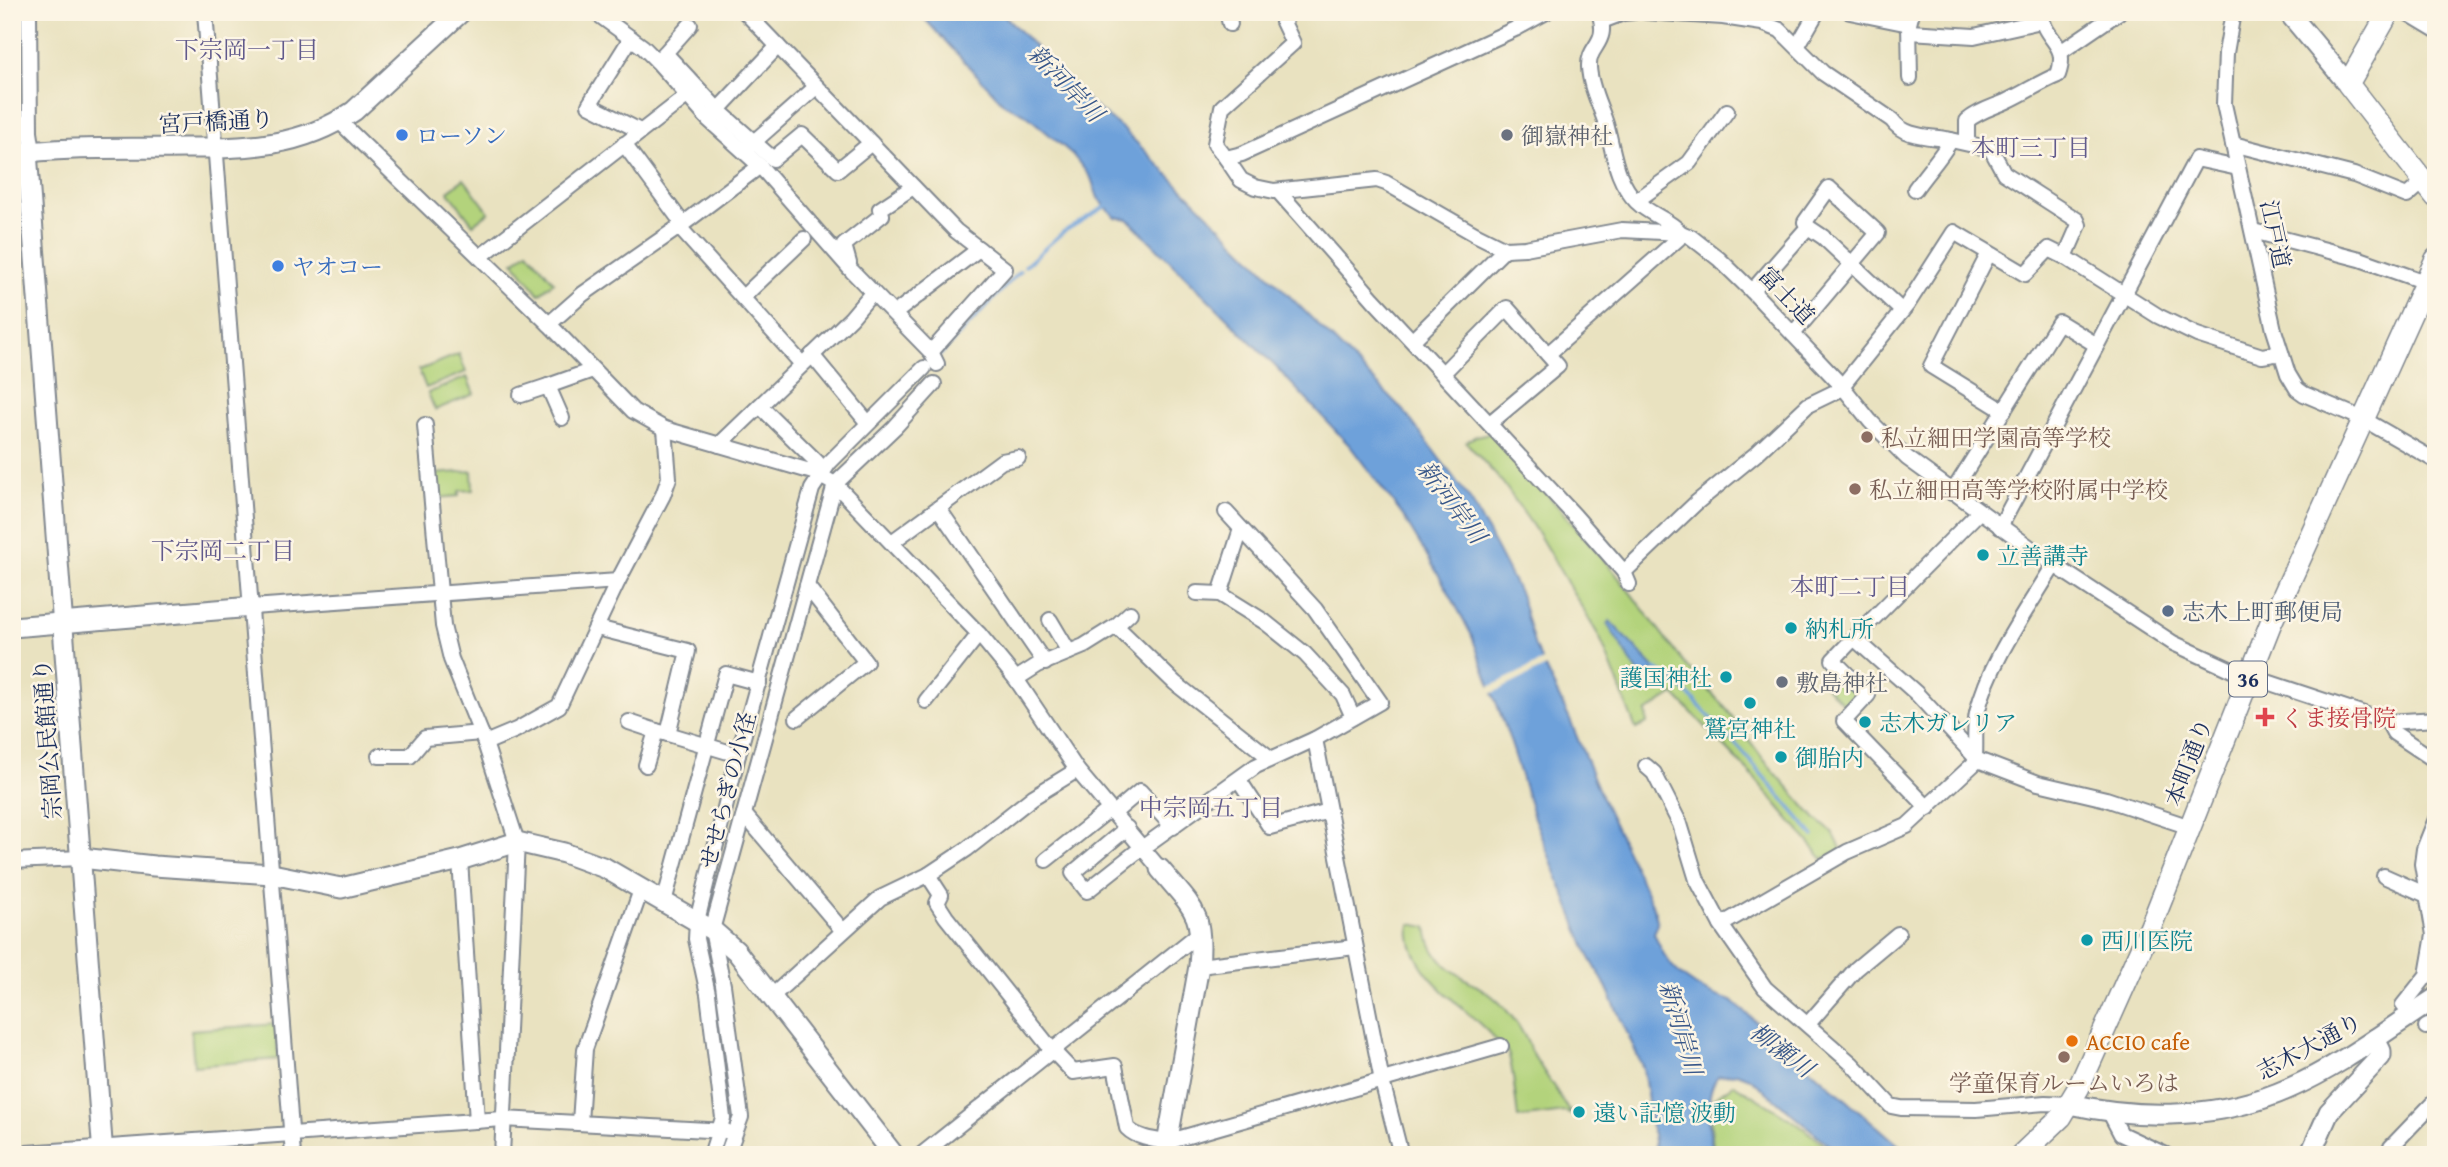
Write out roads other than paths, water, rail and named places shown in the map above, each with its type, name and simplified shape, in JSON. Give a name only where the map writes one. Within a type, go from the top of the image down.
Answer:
[{"type":"main road","points":[[2389,12],[2348,83],[2430,190]]},
{"type":"main road","name":"本町通り","points":[[2021,1155],[2070,1104],[2130,977],[2249,676],[2436,259]]},
{"type":"street","points":[[24,153],[30,132],[29,12]]},
{"type":"street","points":[[205,12],[293,1155]]},
{"type":"street","name":"宮戸橋通り","points":[[24,153],[270,145],[307,136],[339,121],[374,93],[461,12]]},
{"type":"street","points":[[595,12],[661,57],[714,115]]},
{"type":"street","points":[[727,1155],[708,994],[696,939],[705,925],[738,755],[812,489],[828,463],[930,362],[1005,269],[956,231],[745,12]]},
{"type":"street","points":[[1290,12],[1283,22],[1293,43],[1223,107],[1215,144],[1241,180],[1255,187],[1278,191],[1377,180],[1505,249],[1413,340]]},
{"type":"street","points":[[1226,158],[1242,154],[1546,12]]},
{"type":"street","points":[[1548,354],[1678,239],[1681,233],[1674,225],[1636,201],[1617,173],[1606,125],[1591,80],[1589,56],[1599,44],[1602,33],[1601,17],[1634,12]]},
{"type":"street","points":[[1646,12],[1723,17],[1762,23],[1780,30],[1823,73],[1892,120],[1898,129],[1991,149],[2004,173],[2077,220],[2079,225],[2065,257]]},
{"type":"street","points":[[1798,46],[1817,12]]},
{"type":"street","points":[[1850,12],[1974,36],[2041,17],[2062,51],[2063,61],[2058,75],[2035,84],[2010,100],[1973,115],[1967,121],[1966,142]]},
{"type":"street","points":[[2062,51],[2119,12]]},
{"type":"street","name":"江戸道","points":[[2233,12],[2226,53],[2224,104],[2264,291],[2288,374],[2297,389],[2362,419],[2436,461]]},
{"type":"street","points":[[2288,12],[2348,83]]},
{"type":"street","points":[[2406,12],[2436,30]]},
{"type":"street","points":[[1910,23],[1910,78]]},
{"type":"street","points":[[661,57],[690,25]]},
{"type":"street","points":[[631,38],[589,105],[640,131]]},
{"type":"street","points":[[714,115],[778,46]]},
{"type":"street","points":[[661,57],[688,95],[748,146],[773,159],[802,135],[838,170],[871,144]]},
{"type":"street","points":[[748,146],[816,87]]},
{"type":"street","points":[[480,257],[688,95]]},
{"type":"street","points":[[1636,201],[1689,163],[1727,111]]},
{"type":"street","points":[[339,121],[549,324],[633,411],[665,429],[813,472],[835,484],[979,634],[1017,679],[1077,770],[1195,910],[1201,932],[1199,966],[1166,1148]]},
{"type":"street","points":[[1915,189],[1951,139]]},
{"type":"street","points":[[624,144],[681,226],[743,297],[868,423]]},
{"type":"street","points":[[2233,144],[2354,175],[2407,196],[2430,190]]},
{"type":"street","points":[[748,146],[760,166],[852,271],[895,313],[930,362]]},
{"type":"street","name":"宗岡公民館通り","points":[[24,153],[64,623],[103,1151]]},
{"type":"street","points":[[2000,527],[2095,344],[2196,159],[2238,168]]},
{"type":"street","points":[[549,324],[583,294],[681,226],[760,166]]},
{"type":"street","points":[[852,271],[844,245],[882,215],[880,209],[913,187]]},
{"type":"street","points":[[1793,334],[1851,263],[1878,233],[1829,188],[1805,222],[1808,227],[1823,237],[1851,263],[1902,312]]},
{"type":"street","points":[[1278,191],[1373,299],[1490,423],[1626,578],[1696,503],[1756,454],[1808,405],[1839,390],[1902,312],[1954,232],[2025,274],[2049,249],[2158,316],[2197,335],[2262,356],[2280,353]]},
{"type":"street","points":[[1752,291],[1808,227]]},
{"type":"street","name":"富士道","points":[[1505,249],[1525,248],[1622,230],[1681,233],[1701,243],[1793,334],[1890,442],[1952,493],[2054,565],[2173,643],[2234,671],[2388,722]]},
{"type":"street","points":[[2253,231],[2360,259],[2425,282]]},
{"type":"street","points":[[743,297],[804,239]]},
{"type":"street","points":[[895,313],[979,249]]},
{"type":"street","points":[[1989,253],[1931,366],[2004,411]]},
{"type":"street","points":[[719,445],[851,318],[872,293]]},
{"type":"street","points":[[1443,373],[1507,308],[1558,366],[1490,423]]},
{"type":"street","points":[[1952,493],[2059,323],[2095,344]]},
{"type":"street","points":[[521,396],[593,370]]},
{"type":"street","points":[[835,484],[895,427],[934,384]]},
{"type":"street","points":[[548,386],[562,418]]},
{"type":"street","points":[[760,406],[817,462],[819,475]]},
{"type":"street","points":[[425,425],[443,626],[452,659],[483,738],[517,842],[502,1155]]},
{"type":"street","points":[[379,755],[410,756],[425,738],[483,738],[516,730],[559,706],[618,581],[653,517],[669,478],[665,429]]},
{"type":"street","points":[[892,542],[1002,461],[1018,458]]},
{"type":"street","name":"せせらぎの小径","points":[[726,1131],[741,1114],[723,985],[705,925],[744,814],[835,484]]},
{"type":"street","points":[[939,509],[1045,663]]},
{"type":"street","points":[[1128,828],[1073,873],[1087,891],[1270,758],[1315,739],[1380,702],[1315,609],[1226,512]]},
{"type":"street","points":[[1928,808],[1844,721],[1868,695],[1833,660],[1979,512]]},
{"type":"street","points":[[1220,594],[1241,528]]},
{"type":"street","points":[[1721,925],[1847,852],[1908,826],[1977,758],[1977,715],[1986,686],[2006,646],[2054,565]]},
{"type":"street","points":[[12,627],[618,581]]},
{"type":"street","points":[[797,718],[866,662],[807,586]]},
{"type":"street","points":[[1197,593],[1220,594],[1265,622],[1305,654],[1343,695],[1353,718]]},
{"type":"street","points":[[1017,679],[1084,646],[1116,626],[1130,613]]},
{"type":"street","points":[[1050,620],[1069,652]]},
{"type":"street","points":[[1116,626],[1175,683],[1270,758]]},
{"type":"street","points":[[597,628],[688,651],[662,732],[646,765]]},
{"type":"street","points":[[926,701],[979,634]]},
{"type":"street","points":[[1854,638],[1916,693],[1977,758],[2038,783],[2106,799],[2190,827]]},
{"type":"street","points":[[664,902],[726,674],[759,682]]},
{"type":"street","points":[[2436,719],[2388,722],[2394,733],[2436,761]]},
{"type":"street","points":[[629,722],[738,755]]},
{"type":"street","points":[[1315,739],[1382,1081],[1401,1155]]},
{"type":"street","points":[[1646,766],[1654,773],[1680,824],[1697,880],[1721,925],[1765,988],[1852,1064],[1891,1106],[1976,1110],[2045,1103],[2070,1104]]},
{"type":"street","points":[[770,998],[880,898],[928,875],[967,849],[1033,797],[1077,770]]},
{"type":"street","points":[[1239,780],[1270,827],[1329,811]]},
{"type":"street","points":[[1046,860],[1140,791],[1173,827]]},
{"type":"street","points":[[744,814],[843,931]]},
{"type":"street","points":[[2407,1010],[2427,975],[2434,935],[2422,864],[2424,849],[2436,819]]},
{"type":"street","points":[[12,861],[81,858],[272,874],[341,888],[460,860],[517,842],[564,853],[605,868],[705,925],[736,951],[894,1155]]},
{"type":"street","points":[[460,860],[477,1121]]},
{"type":"street","points":[[928,875],[941,895],[937,903],[946,917],[1052,1050],[1073,1072],[1115,1066],[1128,1128],[1166,1148],[1501,1046]]},
{"type":"street","points":[[2384,876],[2429,896]]},
{"type":"street","points":[[580,1122],[585,1049],[641,890]]},
{"type":"street","points":[[921,1155],[1201,932]]},
{"type":"street","points":[[1808,1024],[1856,969],[1898,934]]},
{"type":"street","points":[[1199,966],[1355,947]]},
{"type":"street","name":"志木大通り","points":[[2070,1104],[2109,1111],[2168,1114],[2242,1104],[2290,1088],[2335,1064],[2375,1039],[2407,1010],[2436,998]]},
{"type":"street","points":[[2309,1155],[2329,1112],[2381,1056],[2375,1039]]},
{"type":"street","points":[[2389,1155],[2391,1147],[2436,1100]]},
{"type":"street","points":[[2109,1111],[2121,1134],[2166,1155]]},
{"type":"street","points":[[12,1154],[103,1151],[503,1119],[726,1131]]},
{"type":"street","points":[[711,1155],[726,1131]]},
{"type":"water","points":[[918,12],[1001,12],[1089,102],[1123,129],[1403,410],[1472,502],[1520,594],[1535,647],[1654,908],[1658,924],[1654,933],[1667,959],[1695,985],[1732,1001],[1908,1153],[1918,1155],[1841,1155],[1750,1078],[1737,1073],[1718,1076],[1710,1093],[1708,1114],[1713,1155],[1656,1155],[1643,1068],[1606,986],[1589,956],[1534,818],[1510,740],[1471,634],[1403,516],[1350,446],[1276,367],[1128,219],[1115,217],[1098,198],[1091,178],[1072,154],[1025,114],[1004,104]]},
{"type":"water","points":[[1610,621],[1655,669],[1643,680],[1607,624]]},
{"type":"waterway","points":[[1025,266],[1063,232],[1108,205]]},
{"type":"waterway","points":[[938,357],[1020,271]]},
{"type":"waterway","points":[[1655,669],[1676,681],[1741,750],[1814,836]]},
{"type":"place","name":"ローソン","points":[[402,135]]},
{"type":"place","name":"御嶽神社","points":[[1507,135]]},
{"type":"place","name":"ヤオコー","points":[[278,266]]},
{"type":"place","name":"私立細田学園高等学校","points":[[1867,437]]},
{"type":"place","name":"私立細田高等学校附属中学校","points":[[1855,489]]},
{"type":"place","name":"立善講寺","points":[[1983,555]]},
{"type":"place","name":"志木上町郵便局","points":[[2168,611]]},
{"type":"place","name":"納札所","points":[[1791,628]]},
{"type":"place","name":"護国神社","points":[[1726,677]]},
{"type":"place","name":"敷島神社","points":[[1782,682]]},
{"type":"place","name":"鷲宮神社","points":[[1750,703]]},
{"type":"place","name":"くま接骨院","points":[[2265,717]]},
{"type":"place","name":"志木ガレリア","points":[[1865,722]]},
{"type":"place","name":"御胎内","points":[[1781,757]]},
{"type":"place","name":"西川医院","points":[[2087,940]]},
{"type":"place","name":"ACCIO cafe","points":[[2072,1041]]},
{"type":"place","name":"学童保育ルームいろは","points":[[2064,1057]]},
{"type":"place","name":"遠い記憶 波動","points":[[1579,1112]]},
{"type":"district","name":"下宗岡一丁目","points":[[247,49]]},
{"type":"district","name":"本町三丁目","points":[[2031,147]]},
{"type":"district","name":"下宗岡二丁目","points":[[223,550]]},
{"type":"district","name":"本町二丁目","points":[[1850,586]]},
{"type":"district","name":"中宗岡五丁目","points":[[1211,807]]},
{"type":"water label","name":"新河岸川","points":[[1066,83]]},
{"type":"water label","name":"新河岸川","points":[[1452,502]]},
{"type":"water label","name":"新河岸川","points":[[1681,1028]]},
{"type":"water label","name":"柳瀬川","points":[[1782,1050]]}]
